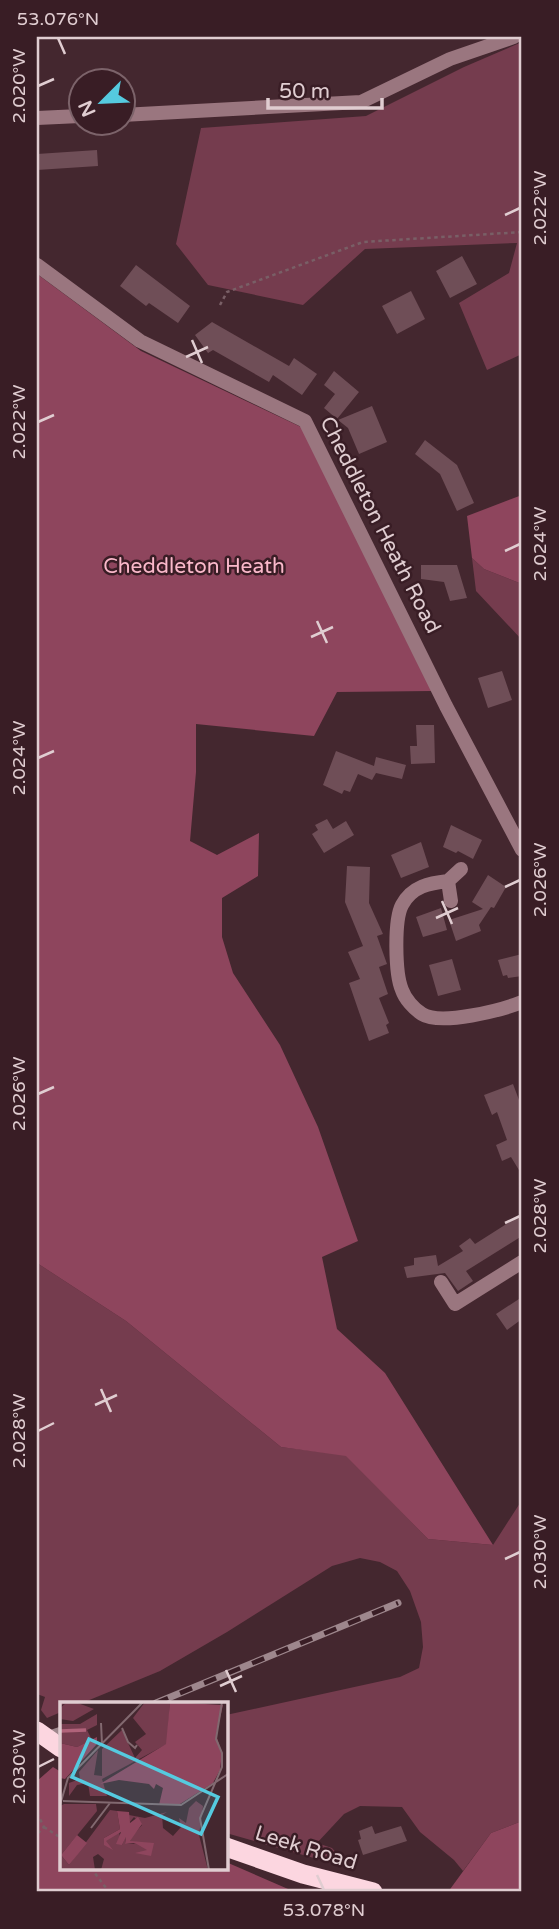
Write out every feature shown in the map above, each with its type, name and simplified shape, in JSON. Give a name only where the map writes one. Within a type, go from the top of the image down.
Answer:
[{"type":"highway","points":[[37,1731],[60,1747]]},
{"type":"highway","name":"Leek Road","points":[[228,1848],[303,1874],[373,1892]]},
{"type":"street","points":[[136,114],[361,103],[450,59],[514,37]]},
{"type":"street","points":[[37,118],[66,117]]},
{"type":"street","name":"Cheddleton Heath Road","points":[[37,265],[140,341],[305,421],[446,706],[522,850]]},
{"type":"street","points":[[461,869],[448,881],[425,884],[402,905],[397,922],[399,978],[402,990],[410,1003],[423,1015],[437,1019],[469,1015],[522,1002]]},
{"type":"street","points":[[448,881],[450,901]]},
{"type":"street","points":[[441,1282],[455,1304],[522,1262]]},
{"type":"path","points":[[220,305],[227,292],[363,242],[522,232]]},
{"type":"path","points":[[37,1813],[44,1827],[60,1837]]},
{"type":"path","points":[[37,1834],[44,1827]]},
{"type":"path","points":[[92,1870],[109,1892]]},
{"type":"shaded area","points":[[522,42],[522,354],[487,370],[459,303],[509,273],[517,243],[365,249],[303,305],[208,285],[176,244],[201,128],[366,116],[464,67]]},
{"type":"shaded area","points":[[472,558],[484,569],[522,584],[522,640],[476,591]]},
{"type":"shaded area","points":[[37,1263],[126,1321],[281,1447],[346,1455],[428,1539],[493,1545],[522,1500],[522,1821],[491,1833],[463,1871],[454,1860],[420,1832],[402,1807],[360,1806],[344,1814],[317,1843],[332,1848],[349,1868],[228,1834],[228,1715],[400,1677],[419,1668],[423,1647],[421,1622],[410,1591],[397,1571],[380,1562],[360,1558],[332,1566],[160,1671],[84,1702],[60,1702],[60,1712],[47,1718],[41,1710],[45,1697],[37,1694]]},
{"type":"green space","name":"Cheddleton Heath","points":[[37,274],[141,351],[301,427],[432,691],[337,692],[314,736],[196,724],[196,772],[190,841],[217,855],[259,833],[258,876],[222,898],[222,937],[233,973],[280,1045],[318,1127],[358,1241],[322,1257],[337,1329],[385,1373],[493,1545],[428,1539],[346,1456],[281,1447],[126,1321],[37,1263]]},
{"type":"green space","points":[[522,495],[522,584],[484,569],[472,558],[467,516]]},
{"type":"green space","points":[[53,1767],[60,1771],[60,1870],[228,1870],[228,1863],[295,1892],[37,1892],[37,1781]]},
{"type":"green space","points":[[522,1821],[522,1892],[448,1892],[491,1833]]},
{"type":"building","points":[[97,150],[98,166],[37,170],[37,154]]},
{"type":"building","points":[[462,256],[477,284],[450,298],[436,271]]},
{"type":"building","points":[[136,265],[190,306],[178,323],[149,303],[146,306],[120,286]]},
{"type":"building","points":[[411,291],[425,319],[397,334],[382,306]]},
{"type":"building","points":[[212,322],[289,366],[294,358],[317,374],[302,395],[273,375],[269,382],[213,350],[208,353],[195,335]]},
{"type":"building","points":[[334,371],[359,392],[337,419],[324,408],[335,394],[324,385]]},
{"type":"building","points":[[372,406],[387,442],[359,454],[348,428],[338,420]]},
{"type":"building","points":[[425,440],[457,465],[474,503],[457,511],[440,474],[415,454]]},
{"type":"building","points":[[421,565],[457,565],[467,598],[450,601],[444,582],[421,579]]},
{"type":"building","points":[[502,671],[512,700],[488,708],[478,678]]},
{"type":"building","points":[[416,725],[434,725],[435,763],[411,764],[410,746],[417,746]]},
{"type":"building","points":[[336,751],[374,766],[376,757],[406,765],[402,779],[376,773],[372,780],[358,774],[350,792],[344,790],[342,794],[323,785]]},
{"type":"building","points":[[327,819],[333,829],[346,821],[354,835],[324,853],[312,834],[318,830],[315,825]]},
{"type":"building","points":[[451,825],[482,840],[473,859],[443,847]]},
{"type":"building","points":[[421,842],[429,867],[401,878],[391,855]]},
{"type":"building","points":[[347,866],[370,867],[369,903],[383,934],[377,936],[387,964],[379,967],[388,994],[379,998],[389,1023],[386,1025],[389,1033],[369,1041],[349,983],[360,979],[348,952],[363,946],[345,902]]},
{"type":"building","points":[[488,875],[506,887],[494,908],[491,907],[479,925],[481,931],[456,941],[449,920],[483,909],[472,902]]},
{"type":"building","points":[[441,908],[447,930],[423,937],[416,917]]},
{"type":"building","points":[[522,954],[522,976],[503,976],[498,960]]},
{"type":"building","points":[[452,959],[461,990],[438,996],[429,965]]},
{"type":"building","points":[[513,1084],[522,1108],[522,1175],[511,1157],[502,1161],[496,1145],[507,1140],[497,1112],[492,1115],[484,1095]]},
{"type":"building","points":[[522,1214],[522,1236],[466,1271],[473,1281],[458,1291],[445,1273],[407,1278],[404,1267],[414,1265],[414,1258],[436,1255],[438,1266],[463,1251],[459,1246],[470,1238],[475,1244]]},
{"type":"building","points":[[522,1297],[522,1319],[507,1330],[496,1314]]},
{"type":"building","points":[[372,1826],[375,1834],[401,1826],[407,1841],[363,1855],[358,1840],[361,1839],[359,1831]]},
{"type":"railway","points":[[158,1702],[398,1603]]},
{"type":"railway","points":[[37,1738],[60,1730]]}]
